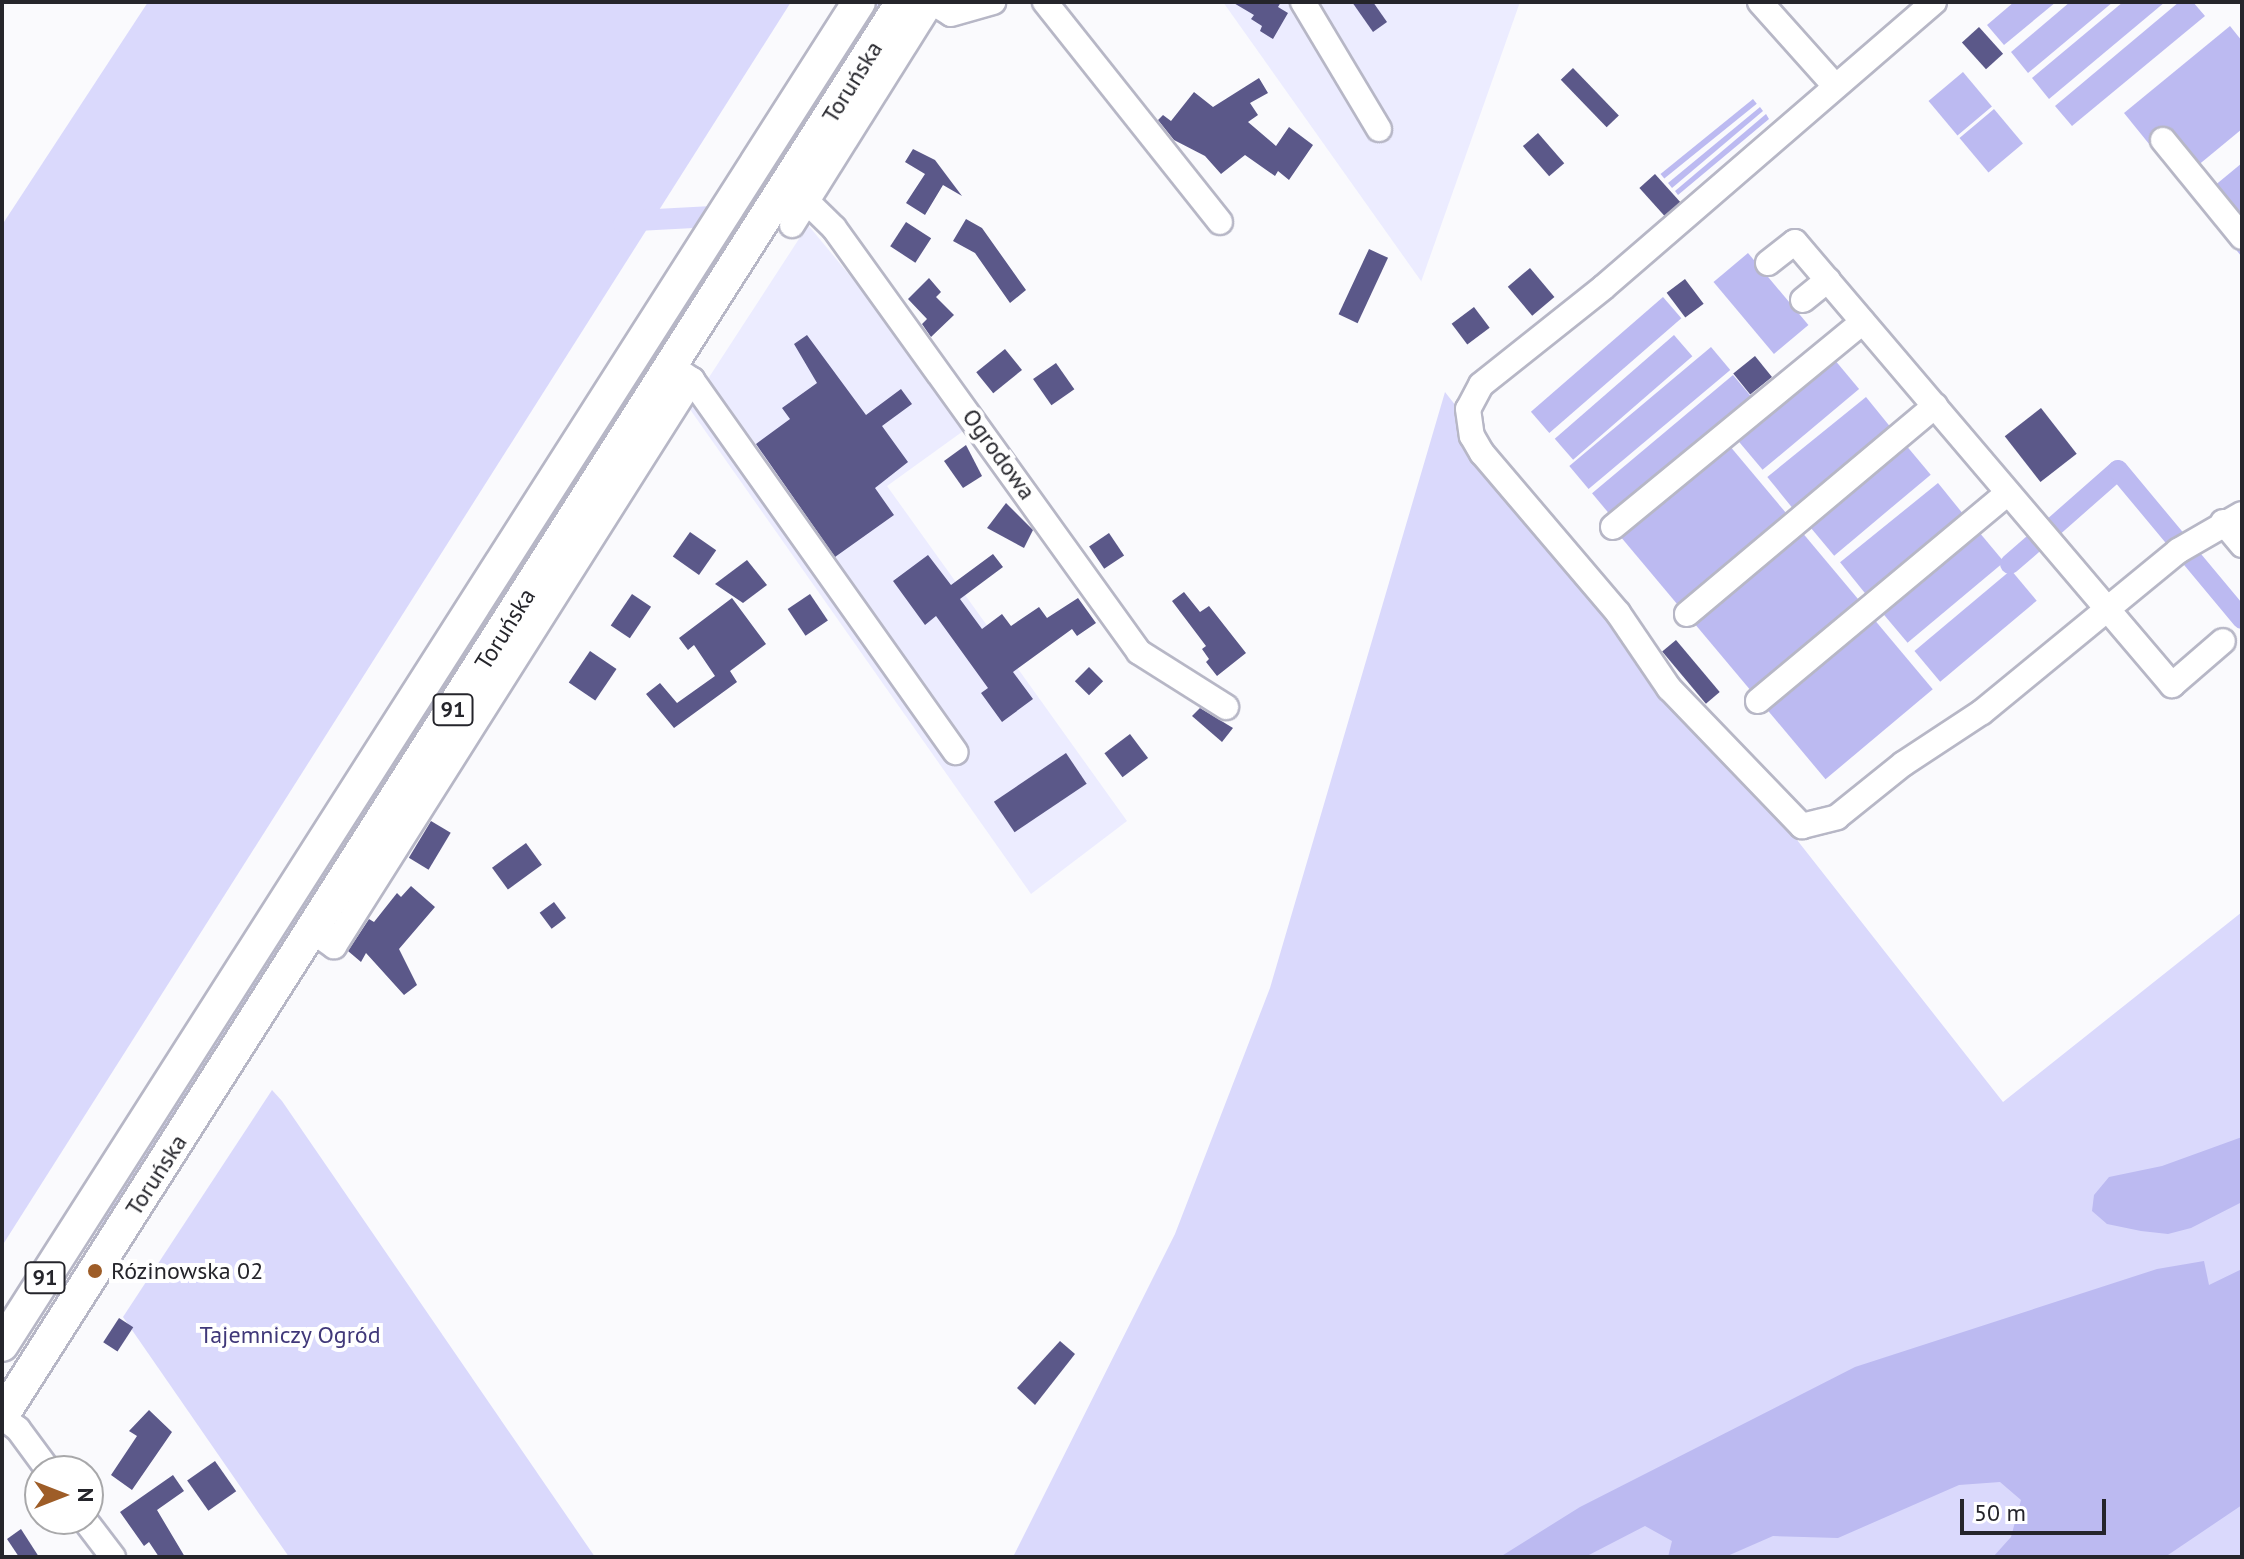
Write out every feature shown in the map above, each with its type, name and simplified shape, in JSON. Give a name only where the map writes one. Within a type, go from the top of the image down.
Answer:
[{"type":"main road","name":"Toruńska","points":[[2,1345],[859,2]]},
{"type":"main road","name":"Toruńska","points":[[2,1417],[313,931],[682,373],[797,191],[902,2]]},
{"type":"street","points":[[792,225],[797,191],[932,2],[951,14],[993,2]]},
{"type":"street","points":[[1045,2],[1220,222]]},
{"type":"street","points":[[1303,2],[1379,129]]},
{"type":"street","points":[[1760,2],[1835,86]]},
{"type":"street","points":[[1934,2],[1604,287],[1481,385],[1468,409],[1472,436],[1618,613],[1669,688],[1802,826],[1837,817],[1903,764],[1982,712],[2183,548],[2232,518],[2242,545]]},
{"type":"street","points":[[2163,140],[2242,237]]},
{"type":"street","name":"Ogrodowa","points":[[797,191],[834,228],[1139,652],[1226,707]]},
{"type":"street","points":[[1768,263],[1795,242],[2172,685],[2223,641]]},
{"type":"street","points":[[1803,300],[1828,280]]},
{"type":"street","points":[[1613,527],[1863,322]]},
{"type":"street","points":[[682,373],[955,752]]},
{"type":"street","points":[[1687,614],[1935,406]]},
{"type":"street","points":[[1758,701],[2008,493]]},
{"type":"street","points":[[2,1417],[18,1429],[37,1455]]},
{"type":"street","points":[[96,1535],[113,1557]]},
{"type":"shaded area","points":[[1223,2],[1520,2],[1421,282],[1421,281]]},
{"type":"shaded area","points":[[2014,2],[2056,2],[2004,45],[1987,25]]},
{"type":"shaded area","points":[[2070,2],[2113,2],[2028,73],[2011,52]]},
{"type":"shaded area","points":[[2123,2],[2165,2],[2049,99],[2032,78]]},
{"type":"shaded area","points":[[2179,2],[2193,2],[2205,16],[2072,126],[2055,106]]},
{"type":"shaded area","points":[[2230,26],[2242,41],[2242,129],[2179,181],[2124,113]]},
{"type":"shaded area","points":[[1963,72],[1992,106],[1957,135],[1929,101]]},
{"type":"shaded area","points":[[1753,99],[1757,104],[1664,179],[1661,174]]},
{"type":"shaded area","points":[[1760,107],[1763,111],[1672,188],[1668,183]]},
{"type":"shaded area","points":[[1994,109],[2023,143],[1988,172],[1960,138]]},
{"type":"shaded area","points":[[1766,114],[1769,119],[1678,195],[1675,191]]},
{"type":"shaded area","points":[[2242,163],[2242,257],[2196,201]]},
{"type":"shaded area","points":[[808,225],[973,424],[887,486],[1127,821],[1031,894],[689,408]]},
{"type":"shaded area","points":[[1748,253],[1808,325],[1774,354],[1714,282]]},
{"type":"shaded area","points":[[1663,297],[1681,318],[1549,433],[1531,412]]},
{"type":"shaded area","points":[[1674,335],[1692,356],[1573,460],[1555,439]]},
{"type":"shaded area","points":[[1711,347],[1730,370],[1589,489],[1569,466]]},
{"type":"shaded area","points":[[1834,359],[1859,389],[1763,470],[1737,440]]},
{"type":"shaded area","points":[[1733,375],[1752,398],[1611,516],[1592,493]]},
{"type":"shaded area","points":[[1866,397],[1891,428],[1792,508],[1767,477]]},
{"type":"shaded area","points":[[1905,444],[1931,475],[1834,556],[1808,525]]},
{"type":"shaded area","points":[[1729,445],[1789,517],[1681,608],[1620,536]]},
{"type":"shaded area","points":[[1938,483],[1963,514],[1865,593],[1840,562]]},
{"type":"shaded area","points":[[1801,531],[1861,602],[1753,693],[1693,622]]},
{"type":"shaded area","points":[[1979,532],[2004,562],[1908,643],[1882,613]]},
{"type":"shaded area","points":[[2011,570],[2037,601],[1940,682],[1914,651]]},
{"type":"shaded area","points":[[1873,618],[1933,689],[1826,779],[1766,708]]},
{"type":"shaded area","points":[[2242,1137],[2242,1202],[2191,1228],[2168,1234],[2141,1231],[2107,1224],[2092,1211],[2094,1195],[2109,1177],[2162,1166]]},
{"type":"shaded area","points":[[2204,1261],[2209,1285],[2242,1269],[2242,1505],[2165,1557],[1993,1557],[2011,1537],[2021,1500],[2000,1482],[1959,1485],[1838,1538],[1773,1536],[1725,1557],[1668,1557],[1672,1541],[1645,1526],[1585,1557],[1500,1557],[1580,1507],[1855,1367],[2157,1269]]},
{"type":"green space","points":[[148,2],[791,2],[2,1246],[2,225]]},
{"type":"green space","points":[[872,2],[888,2],[2,1393],[2,1383],[91,1244],[135,1160]]},
{"type":"green space","points":[[789,202],[790,223],[614,232],[613,211]]},
{"type":"green space","points":[[1445,392],[2003,1102],[2242,912],[2242,1557],[1013,1557],[1175,1234],[1270,988]]},
{"type":"green space","name":"Tajemniczy Ogród","points":[[272,1090],[595,1557],[289,1557],[123,1317]]},
{"type":"building","points":[[1232,2],[1281,2],[1278,7],[1288,13],[1273,39],[1260,31],[1262,26],[1251,19],[1254,15]]},
{"type":"building","points":[[1352,2],[1373,2],[1387,22],[1373,32]]},
{"type":"building","points":[[1979,27],[2003,54],[1986,69],[1962,42]]},
{"type":"building","points":[[1573,68],[1619,115],[1607,127],[1561,80]]},
{"type":"building","points":[[1259,78],[1268,93],[1250,103],[1258,115],[1248,122],[1276,146],[1289,127],[1313,145],[1289,180],[1278,171],[1275,176],[1245,155],[1221,174],[1205,156],[1174,140],[1158,120],[1163,115],[1171,121],[1194,92],[1213,107]]},
{"type":"building","points":[[1538,133],[1564,163],[1549,176],[1523,146]]},
{"type":"building","points":[[913,149],[935,160],[962,196],[943,185],[925,215],[906,203],[925,174],[905,162]]},
{"type":"building","points":[[1655,174],[1680,202],[1665,216],[1639,188]]},
{"type":"building","points":[[966,219],[982,228],[1026,290],[1010,303],[975,253],[953,241]]},
{"type":"building","points":[[906,222],[931,238],[915,263],[890,246]]},
{"type":"building","points":[[1369,249],[1388,258],[1358,323],[1339,314]]},
{"type":"building","points":[[1530,268],[1554,297],[1532,316],[1508,287]]},
{"type":"building","points":[[929,278],[941,292],[936,297],[954,315],[931,337],[922,324],[927,319],[908,299]]},
{"type":"building","points":[[1685,279],[1704,304],[1685,318],[1667,293]]},
{"type":"building","points":[[1474,307],[1490,328],[1467,345],[1452,324]]},
{"type":"building","points":[[807,335],[866,415],[901,389],[912,404],[882,426],[908,462],[875,488],[894,515],[835,557],[756,444],[790,419],[782,408],[817,383],[794,344]]},
{"type":"building","points":[[1005,349],[1022,370],[993,393],[976,372]]},
{"type":"building","points":[[1755,356],[1772,377],[1750,395],[1733,374]]},
{"type":"building","points":[[1056,363],[1074,389],[1051,405],[1033,379]]},
{"type":"building","points":[[2041,408],[2077,454],[2040,482],[2005,436]]},
{"type":"building","points":[[966,445],[982,476],[963,488],[944,461]]},
{"type":"building","points":[[1006,503],[1033,530],[1024,548],[987,528]]},
{"type":"building","points":[[690,532],[716,550],[699,575],[673,557]]},
{"type":"building","points":[[1109,533],[1124,555],[1104,569],[1089,546]]},
{"type":"building","points":[[993,554],[1003,567],[960,599],[982,629],[1002,614],[1011,626],[1039,607],[1047,618],[1078,598],[1096,623],[1077,636],[1072,629],[1013,672],[1033,699],[1002,722],[981,693],[988,688],[936,616],[925,625],[893,581],[928,555],[951,585]]},
{"type":"building","points":[[747,560],[767,585],[743,603],[715,584]]},
{"type":"building","points":[[1184,592],[1200,612],[1209,606],[1246,653],[1217,676],[1206,662],[1209,659],[1202,649],[1206,646],[1172,601]]},
{"type":"building","points":[[632,594],[651,607],[630,638],[611,626]]},
{"type":"building","points":[[810,594],[828,621],[806,636],[788,609]]},
{"type":"building","points":[[732,598],[766,644],[730,671],[737,682],[674,728],[646,694],[660,683],[677,703],[715,676],[694,645],[688,650],[679,638]]},
{"type":"building","points":[[1676,640],[1720,692],[1706,704],[1662,652]]},
{"type":"building","points":[[590,651],[617,669],[595,700],[569,683]]},
{"type":"building","points":[[1089,667],[1103,681],[1089,695],[1075,681]]},
{"type":"building","points":[[1200,708],[1233,728],[1222,742],[1192,716]]},
{"type":"building","points":[[1130,734],[1148,758],[1122,777],[1104,753]]},
{"type":"building","points":[[1066,753],[1087,784],[1015,832],[994,802]]},
{"type":"building","points":[[431,821],[451,833],[429,870],[409,858]]},
{"type":"building","points":[[526,843],[542,865],[508,890],[492,868]]},
{"type":"building","points":[[411,886],[435,907],[399,949],[417,985],[404,995],[366,953],[361,962],[348,951],[369,919],[374,922],[397,893],[401,897]]},
{"type":"building","points":[[554,902],[566,918],[552,929],[540,913]]},
{"type":"building","points":[[119,1318],[133,1327],[117,1352],[103,1342]]},
{"type":"building","points":[[1060,1341],[1075,1354],[1035,1405],[1017,1388]]},
{"type":"building","points":[[149,1410],[172,1432],[132,1490],[111,1475],[137,1436],[129,1431]]},
{"type":"building","points":[[215,1461],[236,1491],[208,1511],[187,1481]]},
{"type":"building","points":[[173,1475],[184,1491],[157,1510],[185,1557],[159,1557],[149,1542],[144,1546],[120,1512]]},
{"type":"building","points":[[21,1529],[39,1557],[19,1557],[7,1539]]},
{"type":"waterway","points":[[2051,529],[2118,470],[2242,619]]},
{"type":"waterway","points":[[2010,564],[2040,538]]},
{"type":"place","name":"Rózinowska 02","points":[[95,1271]]}]
